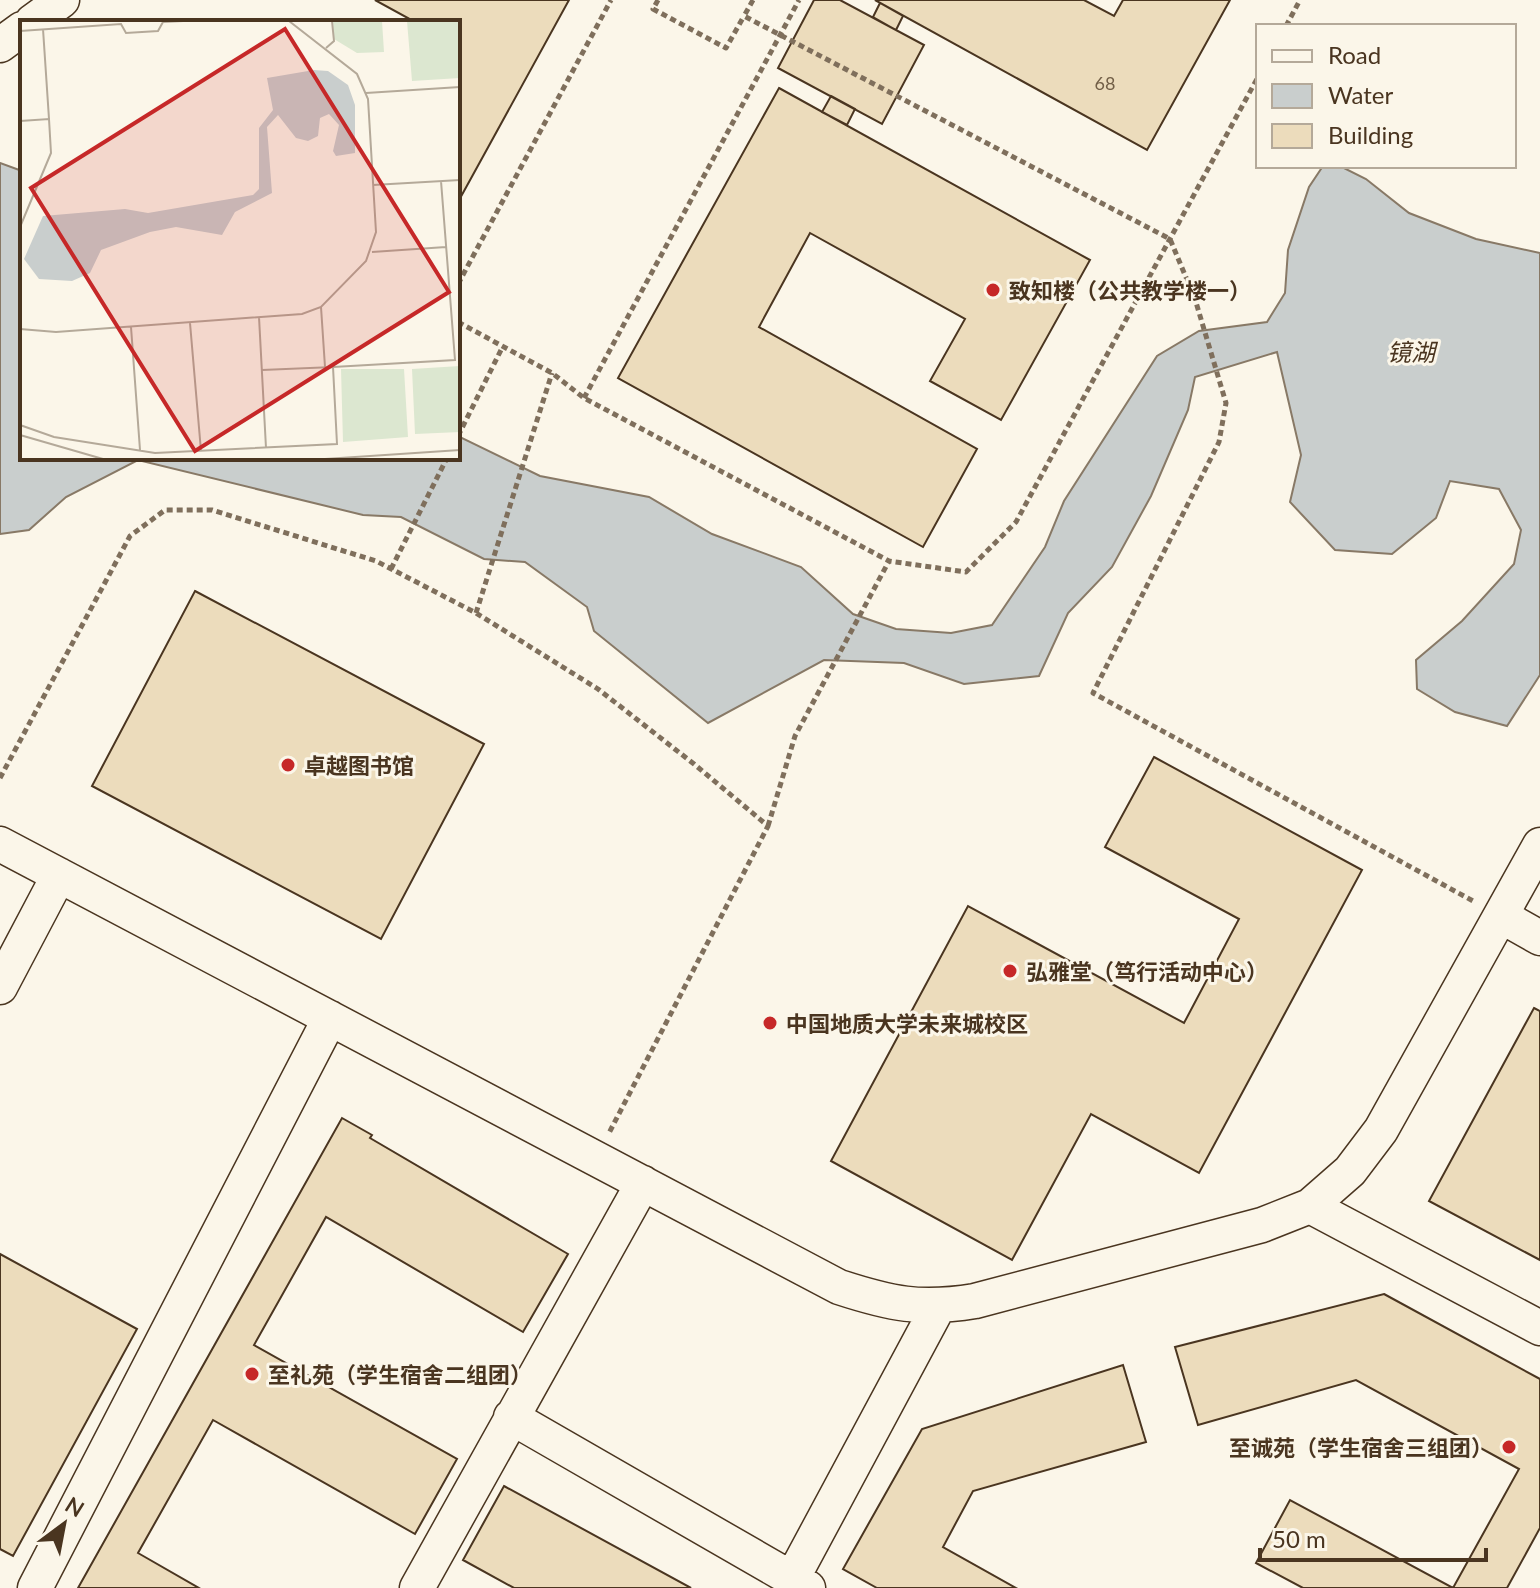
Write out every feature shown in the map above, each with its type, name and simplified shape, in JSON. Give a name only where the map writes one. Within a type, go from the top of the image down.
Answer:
[{"type":"street","points":[[35,20],[62,0]]},
{"type":"street","points":[[0,45],[20,30]]},
{"type":"street","points":[[0,844],[839,1287],[886,1302],[938,1307],[975,1301],[1262,1225],[1310,1206],[1350,1171],[1381,1130],[1540,845]]},
{"type":"street","points":[[0,987],[59,875]]},
{"type":"street","points":[[1501,916],[1540,938]]},
{"type":"street","points":[[35,1588],[330,1018]]},
{"type":"street","points":[[417,1588],[643,1183]]},
{"type":"street","points":[[1310,1206],[1540,1328]]},
{"type":"street","points":[[511,1417],[800,1583],[938,1307]]},
{"type":"path","points":[[460,280],[611,0]]},
{"type":"path","points":[[658,0],[653,9],[726,48],[753,0]]},
{"type":"path","points":[[584,398],[799,0]]},
{"type":"path","points":[[1287,24],[1300,0]]},
{"type":"path","points":[[744,16],[1170,239],[1195,299],[1226,403],[1219,442],[1093,693],[1501,916]]},
{"type":"path","points":[[460,323],[552,373],[584,398],[889,561],[966,572],[1016,522],[1256,81]]},
{"type":"path","points":[[460,432],[502,348]]},
{"type":"path","points":[[476,613],[552,373]]},
{"type":"path","points":[[391,569],[446,460]]},
{"type":"path","points":[[0,778],[130,536],[165,510],[212,510],[376,561],[476,613],[598,689],[768,826]]},
{"type":"path","points":[[596,1158],[768,826],[795,736],[889,561]]},
{"type":"water","name":"镜湖","points":[[0,163],[20,170],[20,460],[138,460],[66,497],[29,530],[0,534]]},
{"type":"water","name":"镜湖","points":[[1322,168],[1344,168],[1366,179],[1409,213],[1476,239],[1540,253],[1540,675],[1507,726],[1455,712],[1417,689],[1416,660],[1462,621],[1514,564],[1521,530],[1499,489],[1450,481],[1436,518],[1392,554],[1335,550],[1290,502],[1301,455],[1277,352],[1195,377],[1188,410],[1151,496],[1112,567],[1068,613],[1039,676],[964,684],[904,663],[824,660],[708,723],[594,631],[587,607],[525,562],[484,559],[401,517],[363,515],[138,460],[460,460],[460,437],[540,476],[649,497],[712,534],[801,567],[853,614],[896,629],[951,633],[992,625],[1045,547],[1064,501],[1157,356],[1199,331],[1267,322],[1285,293],[1288,250],[1309,187]]},
{"type":"building","points":[[375,0],[569,0],[460,198],[460,20],[411,20]]},
{"type":"building","points":[[814,0],[840,0],[924,45],[882,124],[778,68]]},
{"type":"building","points":[[875,0],[1084,0],[1114,16],[1123,0],[1230,0],[1147,150]]},
{"type":"building","points":[[880,3],[903,16],[896,30],[873,17]]},
{"type":"building","name":"致知楼（公共教学楼一）","points":[[779,88],[1090,260],[1001,420],[930,381],[965,319],[810,233],[759,327],[977,449],[923,547],[618,378]]},
{"type":"building","points":[[831,96],[855,109],[847,125],[822,112]]},
{"type":"building","name":"卓越图书馆","points":[[195,591],[484,744],[381,939],[92,786]]},
{"type":"building","name":"弘雅堂（笃行活动中心）","points":[[1154,757],[1362,870],[1199,1173],[1091,1114],[1012,1260],[831,1161],[968,906],[1184,1023],[1239,919],[1105,847]]},
{"type":"building","points":[[1534,1008],[1540,1011],[1540,1260],[1429,1201]]},
{"type":"building","name":"至礼苑（学生宿舍二组团）","points":[[342,1118],[372,1135],[370,1138],[568,1254],[523,1332],[326,1217],[254,1345],[457,1459],[415,1534],[213,1420],[138,1553],[199,1588],[78,1588]]},
{"type":"building","points":[[0,1254],[137,1329],[13,1556],[0,1549]]},
{"type":"building","name":"至诚苑（学生宿舍三组团）","points":[[1384,1294],[1540,1379],[1540,1528],[1507,1588],[1453,1588],[1519,1469],[1356,1380],[1198,1425],[1175,1347]]},
{"type":"building","points":[[1123,1365],[1146,1442],[973,1491],[943,1547],[1016,1588],[877,1588],[843,1569],[922,1429]]},
{"type":"building","points":[[504,1486],[691,1588],[514,1588],[463,1560]]},
{"type":"building","points":[[1290,1500],[1453,1588],[1303,1588],[1256,1563]]},
{"type":"place","name":"致知楼（公共教学楼一）","points":[[993,290]]},
{"type":"place","name":"卓越图书馆","points":[[288,765]]},
{"type":"place","name":"弘雅堂（笃行活动中心）","points":[[1010,971]]},
{"type":"place","name":"中国地质大学未来城校区","points":[[770,1023]]},
{"type":"place","name":"至礼苑（学生宿舍二组团）","points":[[252,1374]]},
{"type":"place","name":"至诚苑（学生宿舍三组团）","points":[[1509,1447]]}]
